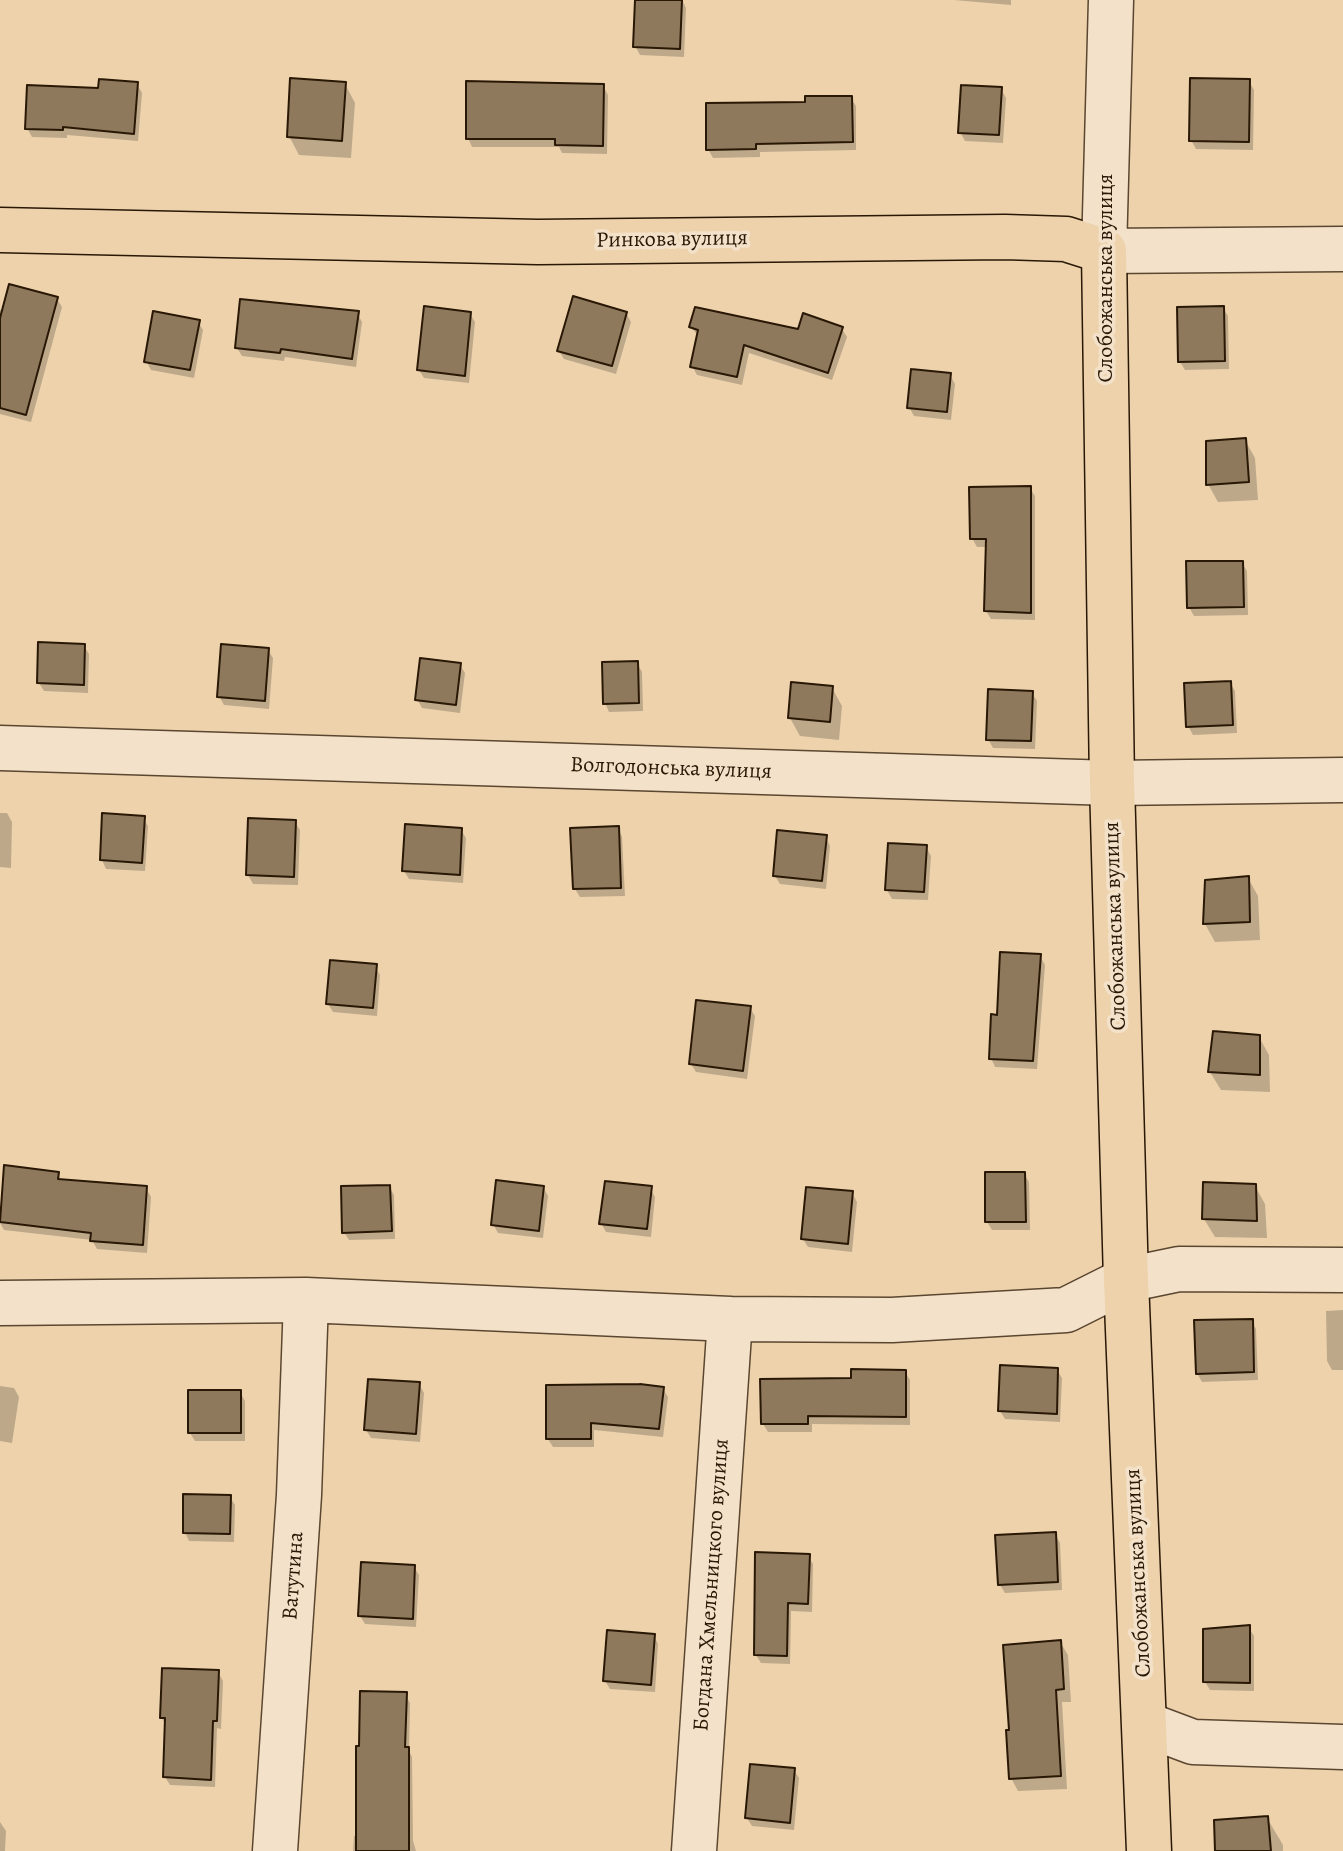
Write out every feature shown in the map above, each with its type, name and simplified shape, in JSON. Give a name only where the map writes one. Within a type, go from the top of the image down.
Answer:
[{"type":"main road","name":"Ринкова вулиця","points":[[0,230],[538,242],[1005,237],[1066,239],[1104,251]]},
{"type":"main road","name":"Слобожанська вулиця","points":[[1104,251],[1112,783],[1126,1280],[1149,1851]]},
{"type":"street","name":"Слобожанська вулиця","points":[[1104,251],[1111,0]]},
{"type":"street","name":"Ринкова вулиця","points":[[1104,251],[1343,249]]},
{"type":"street","name":"Волгодонська вулиця","points":[[0,748],[1112,783],[1343,780]]},
{"type":"street","points":[[0,1303],[306,1300],[730,1319],[892,1320],[1066,1310],[1126,1280],[1179,1269],[1343,1270]]},
{"type":"street","name":"Ватутина","points":[[275,1851],[299,1495],[306,1300]]},
{"type":"street","name":"Богдана Хмельницкого вулиця","points":[[694,1851],[730,1319]]},
{"type":"street","points":[[1145,1724],[1193,1742],[1343,1747]]},
{"type":"building","points":[[635,0],[682,0],[680,49],[633,47]]},
{"type":"building","points":[[290,78],[346,82],[342,141],[287,137]]},
{"type":"building","points":[[1190,78],[1250,79],[1249,142],[1189,141]]},
{"type":"building","points":[[99,79],[138,82],[134,134],[63,127],[63,130],[25,129],[27,85],[98,88]]},
{"type":"building","points":[[466,81],[604,84],[603,146],[555,145],[555,139],[466,139]]},
{"type":"building","points":[[961,85],[1002,87],[999,135],[958,133]]},
{"type":"building","points":[[805,96],[852,96],[853,142],[756,144],[756,149],[706,150],[706,103],[805,102]]},
{"type":"building","points":[[9,284],[58,297],[26,415],[0,408],[0,318]]},
{"type":"building","points":[[573,296],[627,312],[612,366],[557,351]]},
{"type":"building","points":[[240,299],[359,311],[352,359],[281,349],[280,353],[235,348]]},
{"type":"building","points":[[424,306],[471,312],[465,376],[417,370]]},
{"type":"building","points":[[1224,306],[1225,361],[1178,362],[1177,307]]},
{"type":"building","points":[[695,307],[798,329],[803,313],[843,327],[828,373],[744,345],[737,377],[690,367],[698,330],[689,327]]},
{"type":"building","points":[[153,311],[200,320],[190,370],[144,362]]},
{"type":"building","points":[[911,369],[951,373],[947,412],[907,408]]},
{"type":"building","points":[[1246,438],[1249,482],[1206,485],[1206,441]]},
{"type":"building","points":[[1031,486],[1031,613],[984,611],[986,539],[970,539],[969,487]]},
{"type":"building","points":[[1186,561],[1243,561],[1244,607],[1187,608]]},
{"type":"building","points":[[38,642],[85,644],[84,685],[37,683]]},
{"type":"building","points":[[221,644],[269,648],[265,701],[217,697]]},
{"type":"building","points":[[420,658],[461,663],[456,705],[415,700]]},
{"type":"building","points":[[638,661],[639,703],[603,704],[602,662]]},
{"type":"building","points":[[1231,681],[1233,725],[1186,727],[1184,683]]},
{"type":"building","points":[[791,682],[833,686],[830,722],[788,718]]},
{"type":"building","points":[[988,689],[1033,691],[1031,741],[986,740]]},
{"type":"building","points":[[102,813],[145,816],[142,863],[100,860]]},
{"type":"building","points":[[248,818],[296,820],[294,877],[246,875]]},
{"type":"building","points":[[405,824],[462,828],[460,875],[402,871]]},
{"type":"building","points":[[619,826],[621,888],[573,889],[570,828]]},
{"type":"building","points":[[777,830],[827,835],[822,881],[773,876]]},
{"type":"building","points":[[888,843],[927,845],[924,892],[885,890]]},
{"type":"building","points":[[1249,876],[1250,922],[1203,924],[1205,880]]},
{"type":"building","points":[[1000,952],[1041,954],[1033,1061],[989,1059],[991,1014],[997,1015]]},
{"type":"building","points":[[330,960],[377,964],[373,1008],[326,1004]]},
{"type":"building","points":[[696,1000],[751,1006],[743,1071],[689,1064]]},
{"type":"building","points":[[1213,1031],[1260,1035],[1260,1075],[1208,1072]]},
{"type":"building","points":[[4,1165],[59,1172],[58,1179],[147,1186],[143,1245],[90,1241],[91,1233],[0,1222]]},
{"type":"building","points":[[985,1172],[1025,1172],[1026,1222],[985,1222]]},
{"type":"building","points":[[496,1180],[544,1186],[539,1231],[491,1225]]},
{"type":"building","points":[[605,1181],[652,1186],[647,1229],[599,1224]]},
{"type":"building","points":[[1203,1182],[1256,1184],[1257,1221],[1202,1219]]},
{"type":"building","points":[[390,1185],[392,1231],[342,1233],[341,1186]]},
{"type":"building","points":[[806,1187],[853,1191],[848,1244],[801,1239]]},
{"type":"building","points":[[1253,1319],[1254,1372],[1196,1374],[1194,1320]]},
{"type":"building","points":[[1000,1365],[1058,1368],[1057,1414],[998,1411]]},
{"type":"building","points":[[851,1369],[906,1370],[906,1417],[808,1416],[808,1424],[761,1424],[760,1379],[851,1378]]},
{"type":"building","points":[[368,1379],[420,1382],[416,1434],[364,1430]]},
{"type":"building","points":[[640,1384],[664,1387],[659,1429],[591,1423],[591,1439],[546,1439],[546,1385]]},
{"type":"building","points":[[188,1390],[241,1390],[241,1433],[188,1433]]},
{"type":"building","points":[[183,1494],[231,1495],[230,1534],[183,1533]]},
{"type":"building","points":[[1056,1532],[1058,1582],[998,1585],[995,1535]]},
{"type":"building","points":[[755,1552],[810,1554],[808,1604],[788,1603],[787,1656],[754,1655]]},
{"type":"building","points":[[361,1562],[415,1565],[413,1619],[358,1616]]},
{"type":"building","points":[[1250,1625],[1250,1683],[1203,1682],[1203,1629]]},
{"type":"building","points":[[607,1630],[655,1634],[651,1685],[603,1681]]},
{"type":"building","points":[[1061,1640],[1064,1689],[1056,1690],[1061,1776],[1009,1779],[1003,1645]]},
{"type":"building","points":[[162,1668],[219,1670],[211,1780],[163,1777],[165,1718],[160,1718]]},
{"type":"building","points":[[360,1691],[407,1692],[405,1747],[409,1747],[409,1851],[356,1851],[356,1746],[359,1746]]},
{"type":"building","points":[[750,1764],[795,1768],[790,1823],[745,1818]]},
{"type":"building","points":[[1268,1816],[1271,1851],[1215,1851],[1214,1820]]}]
